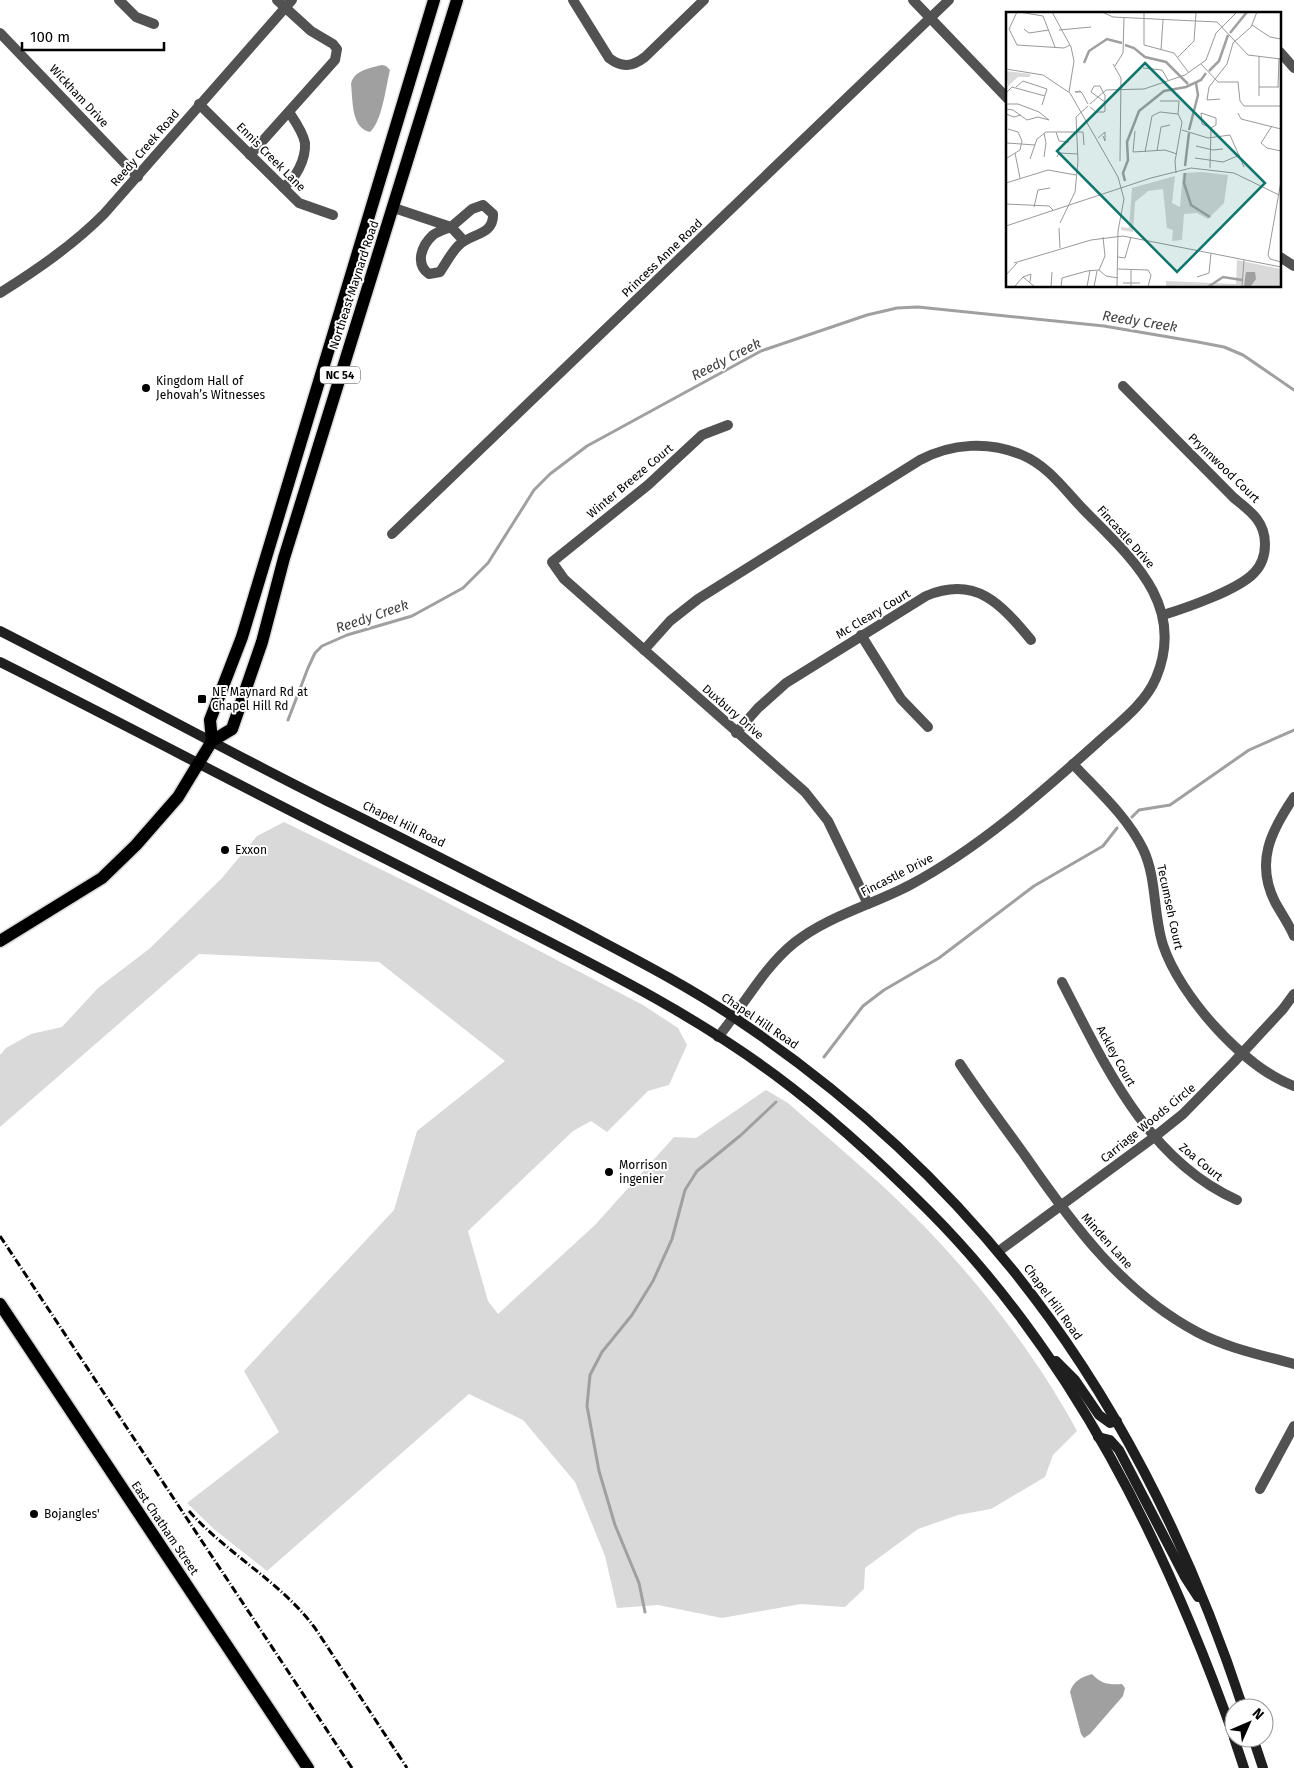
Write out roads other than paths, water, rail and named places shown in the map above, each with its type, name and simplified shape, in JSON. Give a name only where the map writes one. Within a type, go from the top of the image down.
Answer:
[{"type":"main road","name":"Northeast Maynard Road","points":[[212,741],[210,720],[242,636],[434,0]]},
{"type":"main road","name":"Northeast Maynard Road","points":[[0,941],[102,878],[136,846],[178,797],[212,741],[232,729],[457,0]]},
{"type":"main road","name":"Chapel Hill Road","points":[[0,631],[276,775],[458,865],[668,976],[734,1017],[795,1060],[858,1109],[907,1153],[999,1250],[1085,1368],[1118,1421],[1172,1523],[1213,1624],[1239,1698]]},
{"type":"main road","points":[[0,662],[599,967],[718,1037],[795,1091],[881,1164],[932,1213],[1020,1316],[1098,1437],[1166,1567],[1224,1712]]},
{"type":"main road","name":"East Chatham Street","points":[[0,1304],[308,1768]]},
{"type":"main road","points":[[1038,1342],[1075,1380],[1103,1419],[1110,1423],[1118,1421]]},
{"type":"main road","points":[[1098,1437],[1110,1440],[1119,1450],[1185,1577],[1213,1624]]},
{"type":"main road","points":[[1238,1748],[1244,1768]]},
{"type":"main road","points":[[1256,1748],[1263,1768]]},
{"type":"street","points":[[119,0],[136,17],[154,24]]},
{"type":"street","points":[[250,155],[335,60],[337,54],[337,49],[333,44],[317,35],[289,4],[277,0]]},
{"type":"street","points":[[573,0],[609,58],[615,63],[626,66],[638,63],[704,0]]},
{"type":"street","points":[[913,0],[1006,96]]},
{"type":"street","name":"Princess Anne Road","points":[[392,534],[949,0]]},
{"type":"street","name":"Reedy Creek Road","points":[[0,293],[71,244],[104,214],[289,4]]},
{"type":"street","name":"Wickham Drive","points":[[0,33],[138,177]]},
{"type":"street","points":[[1282,54],[1294,68]]},
{"type":"street","name":"Ennis Creek Lane","points":[[199,104],[299,203],[333,215]]},
{"type":"street","points":[[283,188],[290,183],[296,174],[305,144],[299,127],[289,112]]},
{"type":"street","points":[[484,206],[492,214],[491,226],[486,231],[464,241],[440,272],[430,274],[424,270],[420,261],[420,255],[433,235],[452,226],[472,209],[484,206]]},
{"type":"street","points":[[394,208],[452,226],[464,241]]},
{"type":"street","points":[[1282,258],[1294,266]]},
{"type":"street","name":"Prynnwood Court","points":[[1124,386],[1234,498],[1250,510],[1261,525],[1264,534],[1261,562],[1248,578],[1183,609],[1163,615]]},
{"type":"street","name":"Winter Breeze Court","points":[[552,562],[648,485],[702,435],[728,425]]},
{"type":"street","name":"Fincastle Drive","points":[[644,650],[670,621],[698,599],[920,460],[956,446],[979,445],[1002,448],[1023,455],[1046,471],[1135,563],[1152,587],[1163,615],[1164,638],[1156,678],[1146,695],[1134,708],[1073,764],[990,833],[953,859],[910,885],[824,924],[795,942],[771,967],[718,1037]]},
{"type":"street","name":"Duxbury Drive","points":[[552,562],[564,579],[805,792],[816,804],[836,837],[868,904]]},
{"type":"street","name":"Mc Cleary Court","points":[[736,733],[773,693],[861,635],[926,596],[941,590],[952,588],[980,592],[992,599],[1013,618],[1030,640]]},
{"type":"street","points":[[861,635],[902,699],[928,727]]},
{"type":"street","name":"Tecumseh Court","points":[[1073,764],[1137,838],[1148,864],[1163,944],[1169,960],[1186,990],[1241,1054],[1274,1077],[1294,1086]]},
{"type":"street","points":[[1294,797],[1267,848],[1264,871],[1266,882],[1275,902],[1294,936]]},
{"type":"street","name":"Ackley Court","points":[[1062,982],[1129,1104],[1154,1138]]},
{"type":"street","name":"Carriage Woods Circle","points":[[999,1250],[1154,1138],[1209,1089],[1283,1009],[1294,994]]},
{"type":"street","name":"Minden Lane","points":[[960,1064],[1061,1207],[1088,1242],[1113,1268],[1160,1309],[1199,1333],[1294,1364]]},
{"type":"street","name":"Zoa Court","points":[[1154,1138],[1193,1174],[1217,1191],[1237,1200]]},
{"type":"street","points":[[1260,1489],[1294,1426]]},
{"type":"waterway","name":"Reedy Creek","points":[[288,720],[308,668],[315,653],[322,646],[347,635],[412,616],[463,588],[488,563],[534,490],[550,474],[587,446],[761,351],[867,315],[897,308],[918,307],[1104,326],[1198,342],[1224,347],[1243,355],[1294,390]]},
{"type":"waterway","points":[[1132,817],[1139,810],[1170,805],[1249,750],[1294,730]]},
{"type":"waterway","points":[[824,1057],[863,1006],[884,990],[939,958],[1034,886],[1103,846],[1117,828]]},
{"type":"waterway","points":[[645,1612],[639,1583],[615,1525],[599,1471],[587,1406],[590,1375],[602,1352],[632,1315],[653,1281],[672,1239],[685,1190],[697,1171],[741,1135],[776,1102]]},
{"type":"railway","points":[[0,1236],[352,1768]]},
{"type":"railway","points":[[189,1511],[220,1541],[270,1582],[301,1611],[315,1628],[407,1768]]},
{"type":"place","name":"Kingdom Hall of Jehovah’s Witnesses","points":[[146,388]]},
{"type":"place","name":"NE Maynard Rd at Chapel Hill Rd","points":[[202,699]]},
{"type":"place","name":"Exxon","points":[[225,850]]},
{"type":"place","name":"Morrison ingenier","points":[[609,1172]]},
{"type":"place","name":"Bojangles'","points":[[34,1514]]}]
